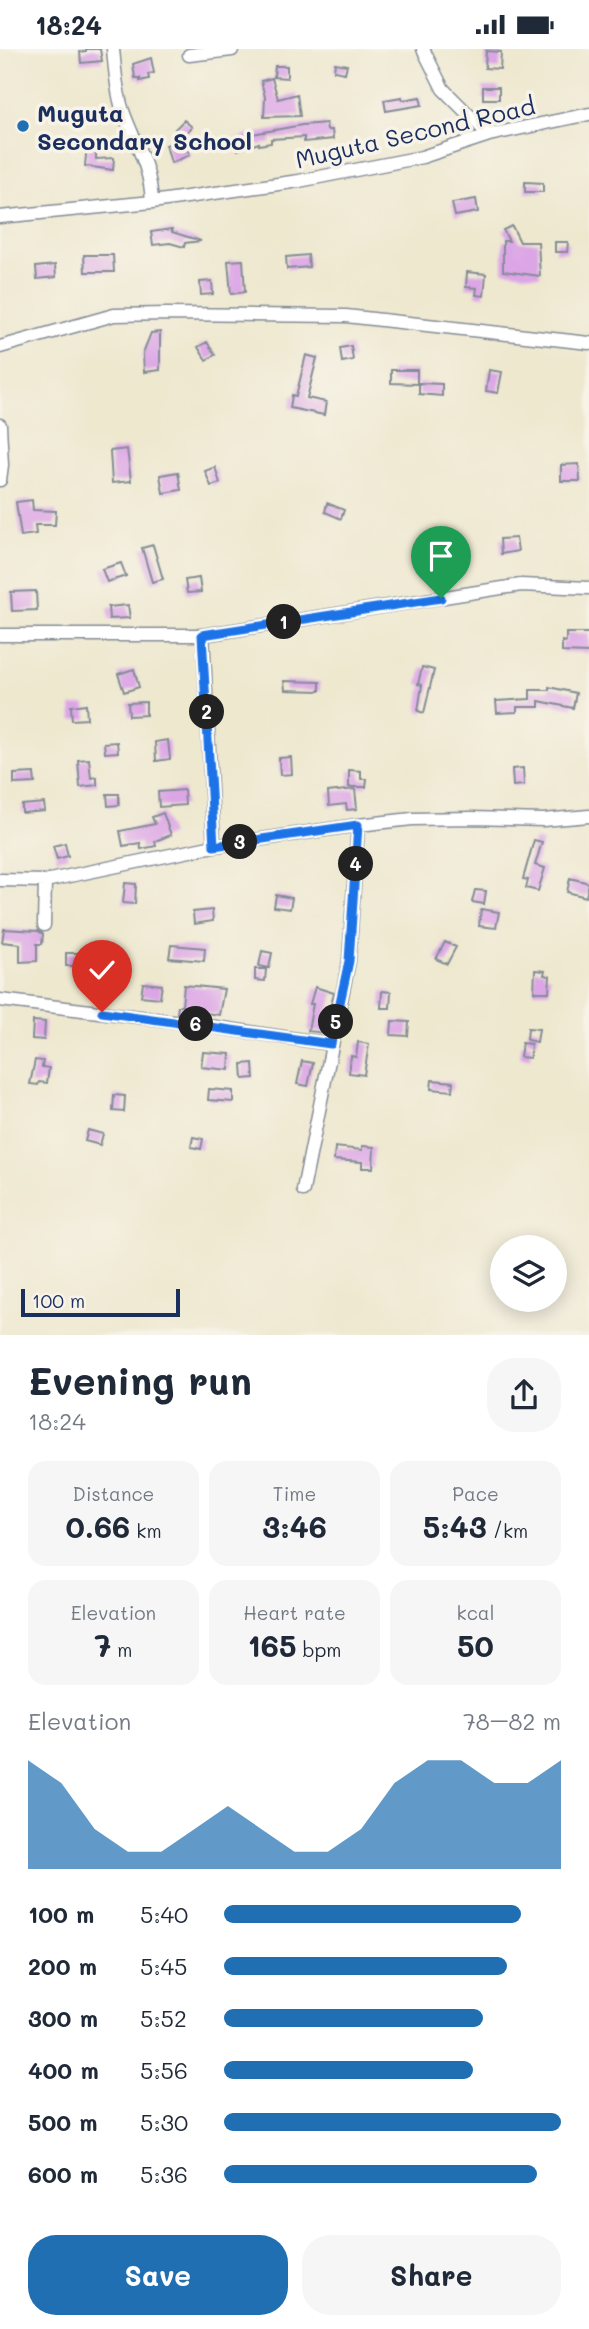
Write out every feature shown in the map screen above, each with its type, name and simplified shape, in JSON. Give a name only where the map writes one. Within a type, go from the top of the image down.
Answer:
[{"type":"street","points":[[113,49],[122,109],[149,174],[152,202]]},
{"type":"street","points":[[423,49],[443,89],[489,135]]},
{"type":"street","points":[[189,55],[232,50]]},
{"type":"street","name":"Muguta Second Road","points":[[0,217],[152,202],[299,181],[422,157],[489,135],[589,114]]},
{"type":"street","points":[[0,347],[114,315],[167,314],[346,316],[589,343]]},
{"type":"street","points":[[0,425],[0,480]]},
{"type":"street","points":[[0,635],[202,635],[521,585],[589,588]]},
{"type":"street","points":[[202,635],[214,846]]},
{"type":"street","points":[[0,880],[45,881],[214,846],[358,825],[424,819],[542,820],[589,816]]},
{"type":"street","points":[[303,1190],[349,961],[358,825]]},
{"type":"street","points":[[44,925],[45,881]]},
{"type":"street","points":[[0,1000],[331,1044]]},
{"type":"building","points":[[100,49],[102,61],[81,63],[80,52]]},
{"type":"building","points":[[486,51],[501,52],[500,69],[485,68]]},
{"type":"building","points":[[151,58],[154,73],[148,74],[149,79],[140,81],[140,78],[135,78],[133,64]]},
{"type":"building","points":[[335,63],[347,65],[345,73],[334,71]]},
{"type":"building","points":[[275,66],[287,66],[287,78],[274,77]]},
{"type":"building","points":[[272,78],[278,99],[297,94],[300,116],[264,117],[265,97],[261,81]]},
{"type":"building","points":[[483,87],[499,87],[499,99],[483,99]]},
{"type":"building","points":[[402,97],[403,100],[420,97],[422,105],[386,111],[384,100]]},
{"type":"building","points":[[184,120],[192,127],[182,137],[175,129]]},
{"type":"building","points":[[326,123],[327,130],[332,130],[333,139],[304,142],[304,137],[271,139],[271,143],[259,143],[238,150],[235,140],[247,135]]},
{"type":"building","points":[[183,140],[190,155],[171,163],[166,145]]},
{"type":"building","points":[[87,144],[96,144],[96,159],[114,158],[113,170],[85,166]]},
{"type":"building","points":[[525,182],[543,183],[543,192],[525,192]]},
{"type":"building","points":[[476,199],[478,212],[455,216],[452,203]]},
{"type":"building","points":[[512,226],[520,242],[538,242],[540,276],[503,271],[503,241],[509,241],[503,230]]},
{"type":"building","points":[[172,229],[172,232],[201,241],[185,243],[184,247],[170,243],[153,245],[151,232]]},
{"type":"building","points":[[555,242],[568,242],[567,252],[555,252]]},
{"type":"building","points":[[84,255],[113,255],[114,272],[85,272]]},
{"type":"building","points":[[308,255],[309,267],[287,269],[286,257]]},
{"type":"building","points":[[243,260],[245,292],[231,294],[228,261]]},
{"type":"building","points":[[55,265],[56,277],[37,279],[36,267]]},
{"type":"building","points":[[467,272],[486,274],[484,296],[476,295],[477,288],[466,287]]},
{"type":"building","points":[[212,281],[213,294],[201,295],[200,282]]},
{"type":"building","points":[[160,332],[160,370],[144,372],[143,353],[151,333]]},
{"type":"building","points":[[207,342],[215,355],[206,360],[198,347]]},
{"type":"building","points":[[351,346],[353,360],[342,362],[340,348]]},
{"type":"building","points":[[306,355],[317,358],[307,398],[326,402],[324,415],[290,408],[292,395],[296,396]]},
{"type":"building","points":[[391,370],[417,370],[417,384],[391,383]]},
{"type":"building","points":[[489,370],[502,372],[498,393],[486,391]]},
{"type":"building","points":[[419,383],[442,384],[442,396],[419,394]]},
{"type":"building","points":[[127,449],[131,481],[112,483],[110,451]]},
{"type":"building","points":[[579,464],[580,481],[561,481],[561,465]]},
{"type":"building","points":[[215,467],[220,483],[211,486],[205,471]]},
{"type":"building","points":[[178,472],[181,490],[163,493],[160,475]]},
{"type":"building","points":[[32,500],[33,510],[56,511],[55,525],[35,525],[36,534],[21,536],[16,502]]},
{"type":"building","points":[[327,503],[344,510],[341,519],[325,512]]},
{"type":"building","points":[[516,538],[518,551],[501,554],[500,539]]},
{"type":"building","points":[[153,545],[163,579],[152,582],[142,548]]},
{"type":"building","points":[[121,563],[126,576],[107,582],[102,569]]},
{"type":"building","points":[[199,578],[201,592],[187,593],[185,580]]},
{"type":"building","points":[[36,591],[37,610],[12,611],[11,592]]},
{"type":"building","points":[[128,605],[130,618],[109,619],[108,607]]},
{"type":"building","points":[[566,633],[589,633],[589,653],[562,652],[562,641],[566,642]]},
{"type":"building","points":[[422,667],[434,670],[424,713],[418,711],[422,685],[418,684]]},
{"type":"building","points":[[134,669],[139,687],[124,692],[118,674]]},
{"type":"building","points":[[284,681],[320,682],[320,691],[285,690]]},
{"type":"building","points":[[549,687],[576,693],[573,708],[539,701],[539,707],[517,707],[517,712],[497,713],[496,701],[530,699],[530,690],[549,690]]},
{"type":"building","points":[[146,702],[146,715],[129,716],[128,703]]},
{"type":"building","points":[[86,704],[87,719],[72,720],[71,706]]},
{"type":"building","points":[[168,740],[170,759],[156,761],[155,742]]},
{"type":"building","points":[[117,742],[118,752],[105,753],[104,743]]},
{"type":"building","points":[[291,757],[292,774],[280,775],[279,758]]},
{"type":"building","points":[[89,759],[91,778],[97,777],[97,785],[80,787],[78,760]]},
{"type":"building","points":[[523,768],[524,785],[513,786],[512,769]]},
{"type":"building","points":[[349,770],[361,771],[361,779],[367,779],[366,787],[349,787]]},
{"type":"building","points":[[34,773],[35,783],[14,784],[14,774]]},
{"type":"building","points":[[355,789],[357,809],[347,810],[346,804],[329,806],[328,792]]},
{"type":"building","points":[[184,790],[185,805],[159,807],[158,792]]},
{"type":"building","points":[[107,794],[119,794],[119,805],[108,806]]},
{"type":"building","points":[[44,803],[45,811],[22,813],[22,805]]},
{"type":"building","points":[[163,813],[171,835],[155,841],[156,846],[141,849],[140,843],[123,846],[120,831],[155,824],[152,817]]},
{"type":"building","points":[[534,840],[542,842],[535,865],[545,868],[538,891],[526,888],[528,880],[523,879]]},
{"type":"building","points":[[65,843],[68,856],[57,859],[53,846]]},
{"type":"building","points":[[570,878],[589,883],[586,897],[567,892]]},
{"type":"building","points":[[125,883],[136,884],[135,904],[123,903]]},
{"type":"building","points":[[475,890],[486,891],[484,904],[472,902]]},
{"type":"building","points":[[276,895],[292,898],[290,909],[274,907]]},
{"type":"building","points":[[481,909],[499,912],[496,928],[479,926]]},
{"type":"building","points":[[212,910],[213,921],[194,924],[193,912]]},
{"type":"building","points":[[4,929],[38,931],[43,934],[42,944],[37,944],[37,961],[20,962],[20,944],[2,942]]},
{"type":"building","points":[[445,942],[456,947],[447,964],[436,959]]},
{"type":"building","points":[[171,945],[205,948],[204,961],[169,958]]},
{"type":"building","points":[[262,951],[272,953],[269,968],[259,966]]},
{"type":"building","points":[[66,953],[90,953],[90,966],[66,966]]},
{"type":"building","points":[[255,969],[266,969],[265,981],[255,980]]},
{"type":"building","points":[[535,970],[545,971],[544,975],[550,976],[549,992],[534,992]]},
{"type":"building","points":[[143,983],[162,985],[160,998],[141,996]]},
{"type":"building","points":[[184,985],[224,989],[219,1015],[177,1013],[178,1006],[182,1006]]},
{"type":"building","points":[[315,987],[334,993],[330,1009],[328,1008],[324,1033],[308,1031],[313,1004],[310,1004]]},
{"type":"building","points":[[382,991],[391,992],[390,1008],[381,1008]]},
{"type":"building","points":[[33,1021],[45,1022],[44,1040],[32,1039]]},
{"type":"building","points":[[392,1021],[409,1022],[408,1036],[391,1035]]},
{"type":"building","points":[[528,1028],[539,1029],[537,1042],[527,1040]]},
{"type":"building","points":[[358,1042],[369,1044],[364,1075],[349,1073],[351,1056],[356,1057]]},
{"type":"building","points":[[522,1043],[531,1044],[530,1058],[520,1057]]},
{"type":"building","points":[[203,1052],[230,1054],[229,1070],[201,1067]]},
{"type":"building","points":[[35,1060],[43,1061],[42,1067],[49,1068],[47,1083],[30,1084]]},
{"type":"building","points":[[302,1061],[313,1063],[308,1086],[297,1084]]},
{"type":"building","points":[[253,1063],[254,1078],[243,1079],[242,1064]]},
{"type":"building","points":[[432,1080],[453,1082],[452,1091],[431,1089]]},
{"type":"building","points":[[209,1089],[233,1091],[233,1102],[208,1100]]},
{"type":"building","points":[[114,1095],[125,1096],[124,1112],[113,1111]]},
{"type":"building","points":[[88,1130],[103,1134],[100,1145],[85,1141]]},
{"type":"building","points":[[193,1137],[203,1139],[201,1149],[191,1147]]},
{"type":"building","points":[[362,1146],[374,1147],[373,1168],[362,1168],[362,1162],[334,1160],[335,1147],[362,1150]]},
{"type":"place","name":"Muguta Secondary School","points":[[23,126]]},
{"type":"route","points":[[102,1012],[331,1044],[349,961],[358,825],[214,846],[202,635],[441,598]]}]
